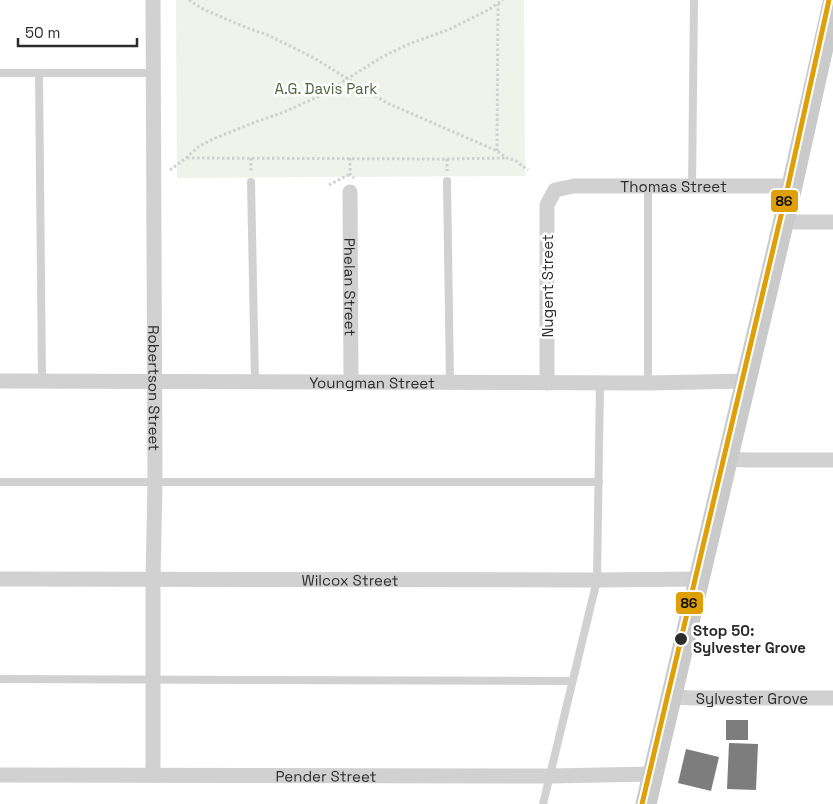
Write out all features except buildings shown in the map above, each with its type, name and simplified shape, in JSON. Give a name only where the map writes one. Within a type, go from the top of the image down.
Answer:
[{"type":"main road","points":[[646,804],[792,186],[833,3]]},
{"type":"street","name":"Robertson Street","points":[[153,0],[155,382],[153,775]]},
{"type":"street","name":"Thomas Street","points":[[555,190],[574,186],[792,186]]},
{"type":"street","name":"Nugent Street","points":[[547,383],[548,205],[555,190]]},
{"type":"street","name":"Phelan Street","points":[[350,192],[351,382]]},
{"type":"street","points":[[783,222],[833,222]]},
{"type":"street","name":"Youngman Street","points":[[0,381],[746,382]]},
{"type":"street","points":[[728,459],[833,460]]},
{"type":"street","name":"Wilcox Street","points":[[0,579],[699,579]]},
{"type":"street","name":"Sylvester Grove","points":[[672,697],[833,698]]},
{"type":"street","name":"Pender Street","points":[[0,775],[550,776],[653,774]]},
{"type":"lane","points":[[692,187],[694,0]]},
{"type":"lane","points":[[0,73],[154,73]]},
{"type":"lane","points":[[39,74],[42,382]]},
{"type":"lane","points":[[448,181],[450,382]]},
{"type":"lane","points":[[251,182],[255,382]]},
{"type":"lane","points":[[648,187],[648,383]]},
{"type":"lane","points":[[543,804],[597,580],[600,383]]},
{"type":"lane","points":[[0,482],[598,482]]},
{"type":"lane","points":[[0,679],[572,681]]},
{"type":"path","points":[[189,0],[203,9],[268,35],[314,58],[387,103],[497,150],[507,158]]},
{"type":"path","points":[[170,170],[198,147],[213,139],[320,96],[382,57],[450,28],[504,0]]},
{"type":"path","points":[[497,150],[498,4]]},
{"type":"path","points":[[186,158],[507,158],[515,160],[528,170]]},
{"type":"path","points":[[350,158],[350,174]]},
{"type":"green space","name":"A.G. Davis Park","points":[[176,0],[524,0],[525,176],[177,178]]},
{"type":"transit line","name":"86","points":[[642,804],[788,186],[829,0]]},
{"type":"place","name":"Stop 50: Sylvester Grove","points":[[681,639]]}]
